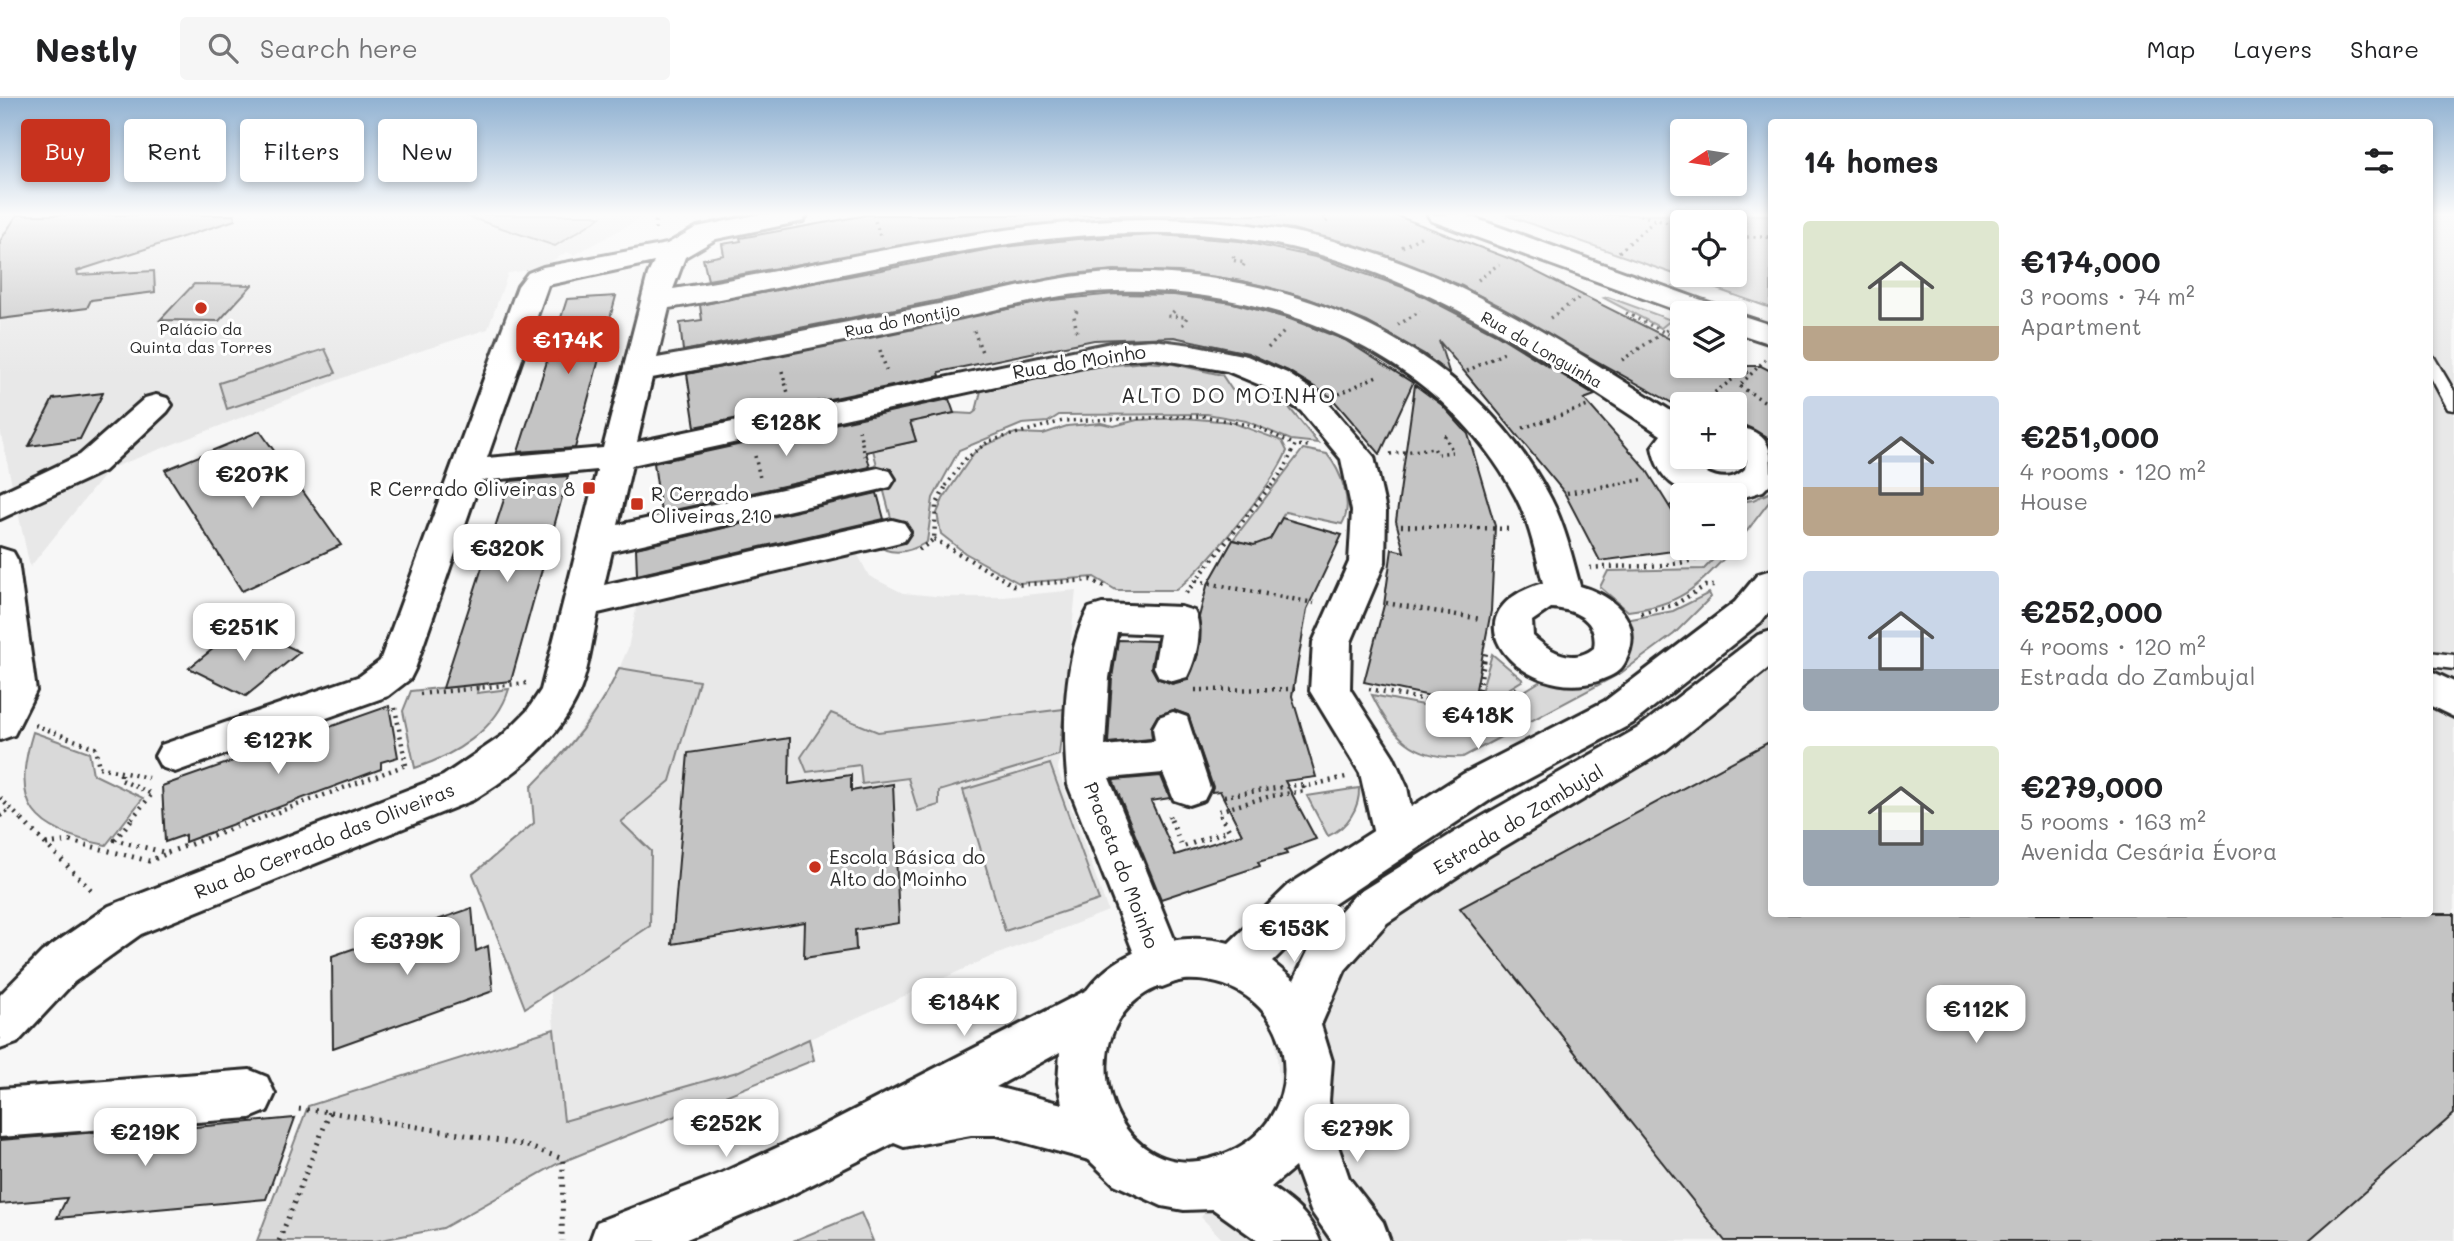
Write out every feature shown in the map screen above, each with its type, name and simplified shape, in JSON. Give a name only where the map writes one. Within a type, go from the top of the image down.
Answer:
[{"type":"street","points":[[175,756],[374,686],[396,669],[532,286],[538,279],[553,273],[576,268]]},
{"type":"street","name":"Rua do Cerrado das Oliveiras","points":[[0,988],[69,946],[117,925],[458,788],[508,756],[531,733],[551,710],[563,679],[665,268]]},
{"type":"street","name":"Rua da Longuinha","points":[[655,301],[839,268]]},
{"type":"street","name":"Rua da Longuinha","points":[[1384,268],[1516,332],[1670,426]]},
{"type":"street","points":[[1589,268],[1678,301]]},
{"type":"street","name":"Rua do Montijo","points":[[638,371],[1068,286],[1154,281],[1265,296],[1300,306],[1366,336],[1426,374],[1471,412],[1516,467],[1534,499],[1564,595]]},
{"type":"street","points":[[1747,327],[1768,334]]},
{"type":"street","name":"Rua do Moinho","points":[[618,457],[982,377],[1111,352],[1153,349],[1236,363],[1276,380],[1312,404],[1357,457],[1369,511],[1367,562],[1332,642],[1330,691],[1378,768],[1386,788],[1396,839]]},
{"type":"street","points":[[0,507],[92,463],[156,405]]},
{"type":"street","points":[[1676,469],[1693,483],[1724,490],[1752,485],[1761,477],[1764,468],[1762,457],[1747,443]]},
{"type":"street","points":[[468,471],[618,457]]},
{"type":"street","points":[[596,542],[762,493],[872,468]]},
{"type":"street","points":[[762,493],[776,560]]},
{"type":"street","points":[[582,603],[880,535]]},
{"type":"street","points":[[0,561],[16,691],[4,719]]},
{"type":"street","points":[[1235,968],[1306,898],[1478,786],[1619,712],[1748,612],[1768,587]]},
{"type":"street","points":[[1564,595],[1595,606],[1607,617],[1614,629],[1616,641],[1613,653],[1604,663],[1574,672],[1539,664],[1525,655],[1500,625],[1513,618],[1520,607],[1532,599],[1564,595]]},
{"type":"street","name":"Praceta do Moinho","points":[[1162,966],[1089,785],[1085,764],[1094,641],[1102,618],[1181,621],[1187,679]]},
{"type":"street","name":"Estrada do Zambujal","points":[[1299,1022],[1328,957],[1371,909],[1470,845],[1652,739],[1768,647]]},
{"type":"street","points":[[2433,663],[2454,677]]},
{"type":"street","points":[[2433,688],[2454,702]]},
{"type":"street","name":"Praceta do Moinho","points":[[1085,764],[1189,767]]},
{"type":"street","name":"Rua do Cerrado das Oliveiras","points":[[0,1027],[58,967],[117,925]]},
{"type":"street","points":[[616,1241],[735,1195],[861,1134],[1013,1050],[1102,1006],[1129,982],[1162,966],[1199,962],[1235,968],[1261,980],[1283,998],[1299,1022],[1309,1048],[1311,1076],[1306,1105],[1292,1131],[1272,1154],[1247,1171],[1216,1181],[1190,1183],[1163,1180],[1116,1156],[1099,1138],[1083,1106],[1078,1070],[1084,1036],[1102,1006]]},
{"type":"street","points":[[0,1113],[250,1094]]},
{"type":"street","points":[[1306,1105],[1312,1143],[1329,1194],[1364,1241]]},
{"type":"street","points":[[861,1134],[932,1116],[997,1111],[1099,1138]]},
{"type":"street","points":[[1216,1181],[1284,1228],[1294,1241]]},
{"type":"lane","points":[[2433,367],[2454,405]]},
{"type":"lane","points":[[2433,660],[2454,662]]},
{"type":"path","points":[[1472,284],[1493,268]]},
{"type":"path","points":[[1546,320],[1584,294]]},
{"type":"path","points":[[1399,325],[1431,304]]},
{"type":"path","points":[[1621,310],[1670,335]]},
{"type":"path","points":[[1074,316],[1078,337]]},
{"type":"path","points":[[1173,316],[1187,317],[1181,330],[1174,329]]},
{"type":"path","points":[[969,320],[983,354]]},
{"type":"path","points":[[1621,361],[1664,332]]},
{"type":"path","points":[[1266,350],[1281,335]]},
{"type":"path","points":[[1464,373],[1508,351]]},
{"type":"path","points":[[1764,401],[1739,386],[1753,375],[1749,373],[1768,357]]},
{"type":"path","points":[[779,358],[788,396]]},
{"type":"path","points":[[1340,394],[1390,370]]},
{"type":"path","points":[[1716,392],[1735,378]]},
{"type":"path","points":[[1536,424],[1589,406]]},
{"type":"path","points":[[934,539],[933,512],[942,491],[963,460],[978,446],[1014,431],[1043,428],[1063,421],[1202,416],[1258,427],[1295,445],[1357,457]]},
{"type":"path","points":[[857,424],[872,468]]},
{"type":"path","points":[[1393,454],[1434,448],[1437,454],[1453,452],[1448,441]]},
{"type":"path","points":[[1172,594],[1186,594],[1284,468],[1295,445]]},
{"type":"path","points":[[753,448],[762,493]]},
{"type":"path","points":[[1592,488],[1651,477]]},
{"type":"path","points":[[1425,527],[1496,530]]},
{"type":"path","points":[[880,535],[873,550],[892,556],[911,554],[934,539]]},
{"type":"path","points":[[934,539],[1013,585],[1091,580],[1104,585],[1107,593]]},
{"type":"path","points":[[1632,564],[1670,560]]},
{"type":"path","points":[[1195,581],[1311,603]]},
{"type":"path","points":[[1607,617],[1657,611],[1674,605],[1705,586],[1717,586]]},
{"type":"path","points":[[1401,606],[1500,625]]},
{"type":"path","points":[[1479,710],[1476,702],[1492,630],[1500,625]]},
{"type":"path","points":[[1392,694],[1479,710],[1490,706],[1532,678],[1539,664]]},
{"type":"path","points":[[409,695],[563,679]]},
{"type":"path","points":[[1187,679],[1292,689]]},
{"type":"path","points":[[45,845],[70,841],[149,861],[406,764],[398,715]]},
{"type":"path","points":[[4,719],[95,748],[99,767],[121,774],[160,780],[175,756]]},
{"type":"path","points":[[1189,767],[1264,788],[1303,784],[1304,787],[1348,776]]},
{"type":"path","points":[[121,774],[121,780],[152,794],[114,840],[167,853]]},
{"type":"path","points":[[1192,844],[1229,830],[1217,811],[1271,796],[1305,791],[1304,787]]},
{"type":"path","points":[[0,798],[85,886],[117,925]]},
{"type":"path","points":[[0,816],[11,809]]},
{"type":"path","points":[[297,1109],[331,1112],[523,1145],[563,1159],[562,1241]]},
{"type":"path","points":[[279,1241],[331,1112]]},
{"type":"shaded area","points":[[0,268],[543,268],[508,273],[488,329],[371,367],[109,469],[30,567],[0,430]]},
{"type":"shaded area","points":[[1747,268],[1768,268],[1768,307],[1711,287],[1747,287]]},
{"type":"shaded area","points":[[2433,268],[2454,268],[2454,1241],[1224,1241],[1201,1217],[1283,1121],[1272,1004],[1331,913],[1620,737],[1723,658],[1768,611],[1768,917],[2433,917]]},
{"type":"shaded area","points":[[1608,297],[1670,321],[1661,328],[1604,298]]},
{"type":"shaded area","points":[[325,349],[336,373],[227,409],[219,383]]},
{"type":"shaded area","points":[[1144,362],[1173,364],[1222,375],[1232,390],[1287,405],[1318,443],[1291,440],[1246,421],[1207,414],[1059,415],[1048,422],[1022,424],[959,450],[933,498],[927,542],[901,552],[887,551],[875,543],[895,533],[873,450],[916,441],[910,422],[954,413],[972,414],[976,411],[981,391],[1079,369]]},
{"type":"shaded area","points":[[1185,418],[1231,422],[1282,441],[1287,451],[1268,484],[1237,525],[1176,590],[1116,590],[1094,577],[1019,583],[965,553],[941,534],[937,513],[943,499],[974,453],[983,446],[1015,433],[1043,434],[1067,426],[1101,423],[1114,426],[1137,420]]},
{"type":"shaded area","points":[[1303,449],[1327,454],[1337,469],[1347,507],[1342,524],[1285,512],[1266,548],[1233,540]]},
{"type":"shaded area","points":[[1768,493],[1768,503],[1747,531],[1747,501]]},
{"type":"shaded area","name":"Escola Básica do Alto do Moinho","points":[[856,551],[869,576],[903,593],[946,597],[1003,597],[1076,590],[1058,770],[1108,911],[988,958],[737,1072],[563,1121],[531,787],[553,765],[613,683],[628,648],[637,605]]},
{"type":"shaded area","points":[[1713,560],[1722,560],[1688,592],[1647,608],[1628,611],[1600,587],[1608,571],[1704,569]]},
{"type":"shaded area","points":[[1709,593],[1711,597],[1674,634],[1621,673],[1463,757],[1431,754],[1407,743],[1388,722],[1372,695],[1482,717],[1544,679],[1566,683],[1627,655],[1632,644],[1626,620],[1673,611]]},
{"type":"shaded area","points":[[1492,654],[1523,680],[1487,702],[1478,702]]},
{"type":"shaded area","points":[[619,668],[699,681],[670,781],[621,822],[651,851],[650,926],[525,1008],[473,874],[534,823],[531,787],[581,732],[602,701]]},
{"type":"shaded area","points":[[479,684],[477,693],[509,689],[495,717],[458,749],[415,768],[403,711],[411,691]]},
{"type":"shaded area","points":[[1064,709],[1059,755],[939,791],[939,805],[918,811],[908,778],[862,784],[860,765],[807,772],[801,757],[831,713],[878,732]]},
{"type":"shaded area","points":[[33,732],[89,752],[93,774],[143,798],[106,845],[61,832],[34,811],[27,797],[24,779]]},
{"type":"shaded area","points":[[1050,764],[1099,900],[1005,931],[963,790]]},
{"type":"shaded area","points":[[1359,788],[1351,817],[1341,828],[1328,836],[1307,796]]},
{"type":"shaded area","points":[[554,1029],[564,1121],[737,1072],[809,1039],[814,1060],[557,1164],[443,1228],[376,1241],[257,1241],[308,1106]]},
{"type":"shaded area","points":[[861,1213],[873,1241],[793,1241]]},
{"type":"building","points":[[0,268],[85,268],[77,271],[78,275],[154,271],[155,292],[91,300],[87,308],[0,319]]},
{"type":"building","points":[[705,268],[776,268],[708,280]]},
{"type":"building","points":[[890,268],[1349,268],[1411,290],[1496,334],[1595,395],[1584,399],[1646,469],[1670,508],[1670,551],[1600,561],[1564,492],[1439,341],[1450,375],[1424,354],[1367,322],[1307,298],[1243,281],[1179,272],[1114,270],[1072,274],[683,351],[680,323],[702,320],[700,305]]},
{"type":"building","points":[[1418,268],[1530,268],[1670,339],[1670,378],[1747,378],[1747,366],[1761,366],[1768,370],[1768,438],[1747,427],[1747,392],[1670,392],[1670,402],[1462,286]]},
{"type":"building","name":"Palácio da Quinta das Torres","points":[[194,284],[252,285],[219,321],[160,320]]},
{"type":"building","points":[[1115,294],[1174,295],[1233,303],[1290,319],[1345,340],[1413,383],[1380,454],[1331,397],[1288,371],[1248,353],[1174,337],[1094,340],[939,372],[940,376],[695,427],[687,374],[1052,300]]},
{"type":"building","points":[[616,296],[575,448],[518,452],[567,299]]},
{"type":"building","points":[[1415,385],[1442,405],[1468,434],[1495,526],[1491,611],[1473,705],[1364,682],[1384,605],[1392,549],[1404,552],[1396,521]]},
{"type":"building","points":[[103,393],[80,439],[29,446],[53,399]]},
{"type":"building","points":[[949,399],[954,413],[910,422],[916,441],[866,452],[870,467],[661,513],[654,463]]},
{"type":"building","points":[[260,431],[341,545],[242,591],[165,470]]},
{"type":"building","points":[[568,476],[511,681],[443,688],[510,481]]},
{"type":"building","points":[[877,493],[884,519],[637,575],[636,548]]},
{"type":"building","points":[[1282,518],[1342,535],[1307,609],[1292,696],[1316,777],[1285,781],[1316,839],[1285,850],[1287,854],[1258,862],[1260,866],[1161,899],[1113,780],[1161,776],[1170,798],[1151,801],[1175,855],[1242,834],[1220,791],[1211,792],[1213,787],[1188,715],[1174,710],[1158,715],[1151,727],[1152,739],[1108,743],[1112,678],[1118,640],[1156,641],[1151,667],[1157,678],[1172,684],[1188,680],[1198,654],[1199,617],[1207,586],[1233,540],[1254,545],[1270,539]]},
{"type":"building","points":[[229,636],[254,647],[268,637],[300,652],[246,696],[189,668]]},
{"type":"building","points":[[389,706],[398,757],[381,762],[381,769],[185,842],[185,835],[165,842],[162,786]]},
{"type":"building","points":[[790,738],[789,784],[851,775],[851,791],[893,784],[899,923],[855,930],[856,950],[804,958],[805,922],[672,944],[688,753]]},
{"type":"building","points":[[1768,743],[1768,917],[2433,917],[2433,914],[2454,914],[2454,1114],[2308,1241],[1725,1241],[1460,908]]},
{"type":"building","points":[[472,908],[476,951],[488,946],[493,991],[333,1048],[332,956]]},
{"type":"building","points":[[295,1118],[266,1199],[57,1218],[67,1198],[0,1204],[0,1140],[98,1132],[96,1136]]},
{"type":"place","name":"Palácio da Quinta das Torres","points":[[201,308]]},
{"type":"place","name":"R Cerrado Oliveiras 8","points":[[589,488]]},
{"type":"place","name":"R Cerrado Oliveiras 210","points":[[637,504]]},
{"type":"place","name":"Escola Básica do Alto do Moinho","points":[[815,867]]},
{"type":"district","name":"ALTO DO MOINHO","points":[[1229,394]]}]
